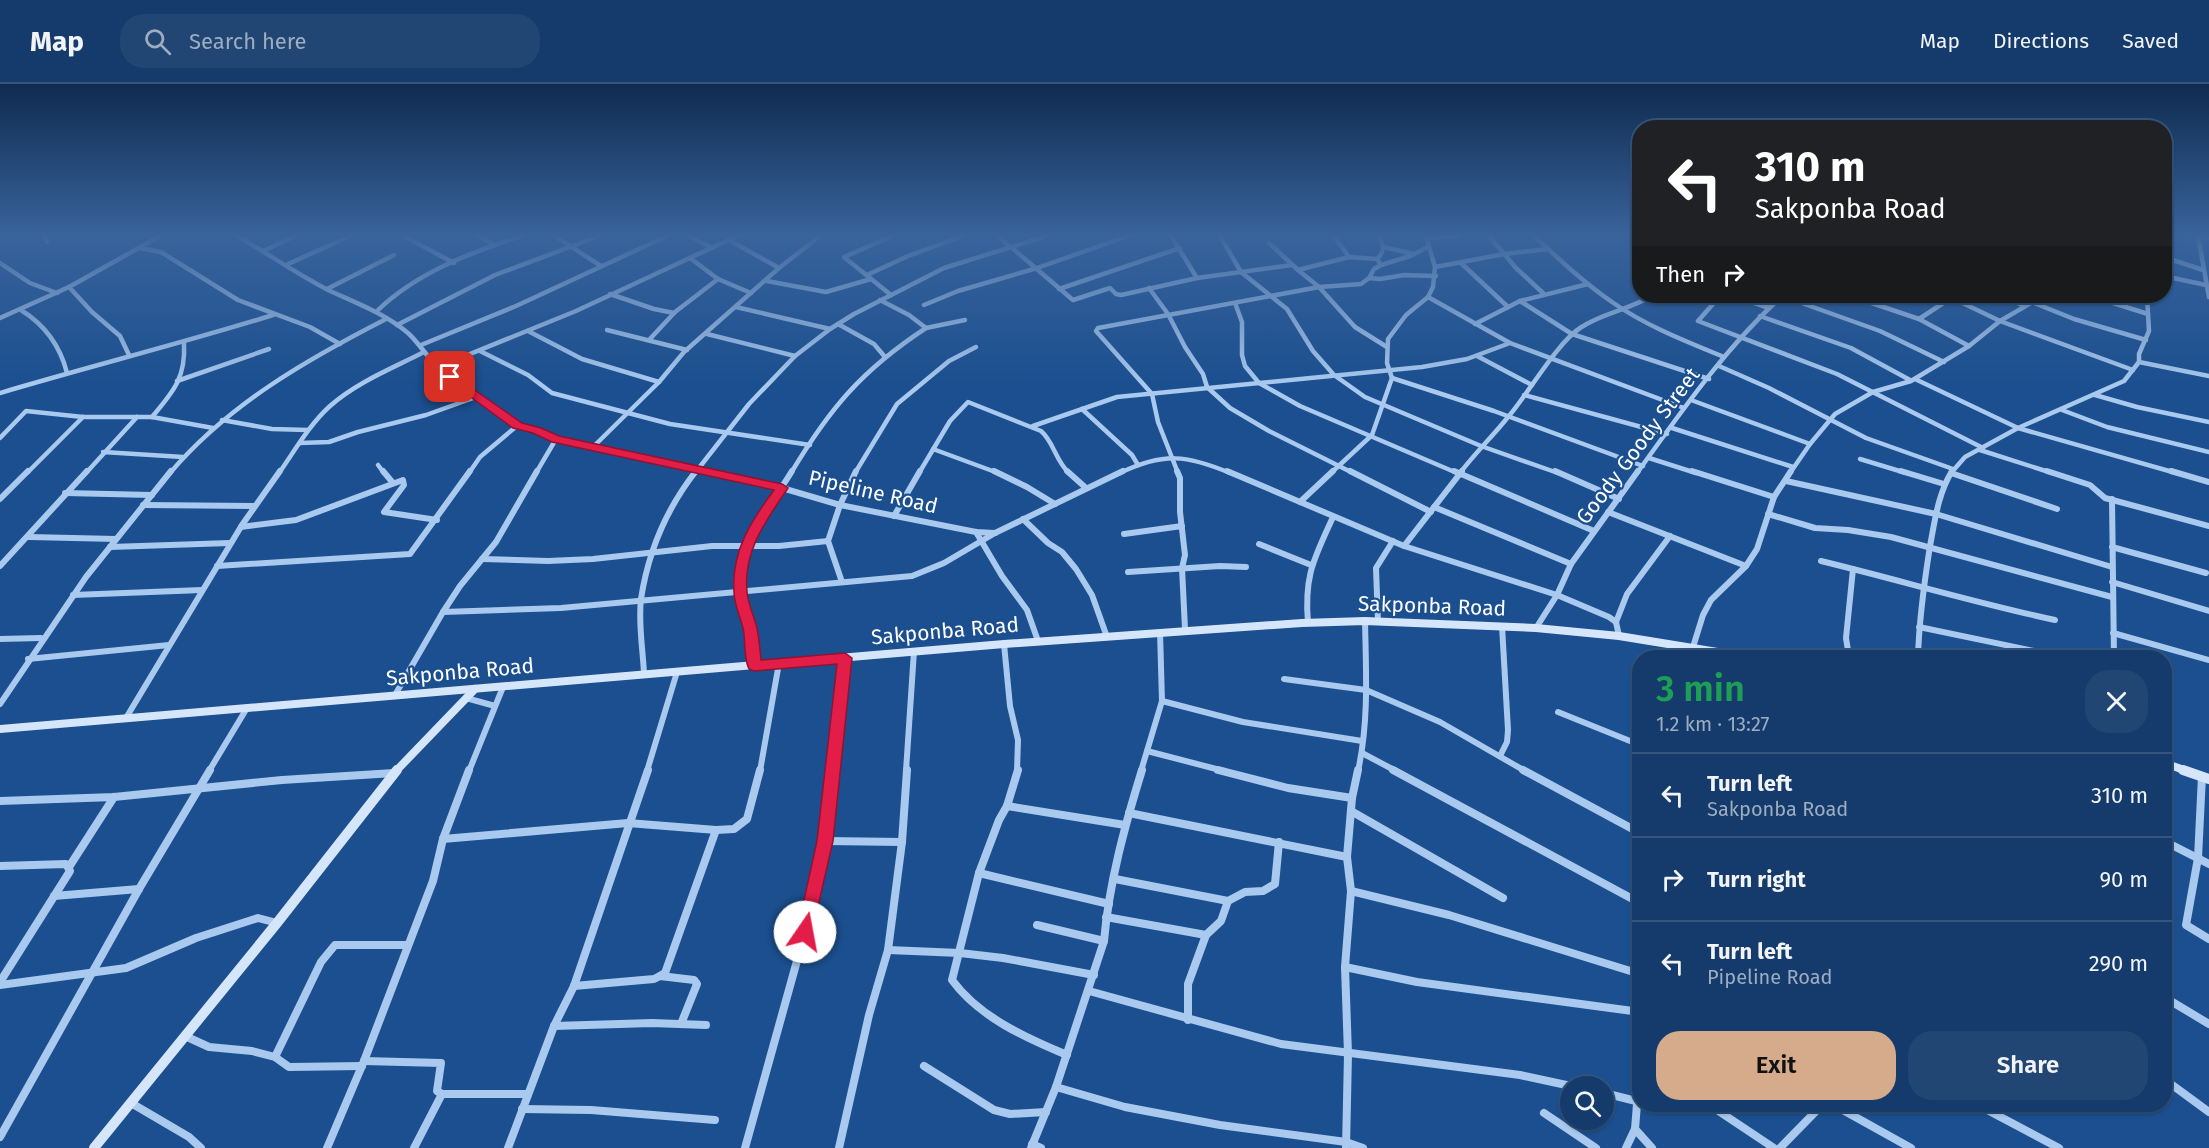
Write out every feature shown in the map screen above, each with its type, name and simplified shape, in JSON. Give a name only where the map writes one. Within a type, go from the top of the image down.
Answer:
[{"type":"main road","name":"Sakponba Road","points":[[0,729],[1185,629],[1308,623],[1365,621],[1536,628],[1619,636],[1708,650]]},
{"type":"main road","points":[[94,1148],[277,923],[394,773],[475,689]]},
{"type":"main road","points":[[2172,766],[2206,777]]},
{"type":"street","points":[[37,286],[57,293]]},
{"type":"street","points":[[215,286],[238,300],[310,327],[339,344]]},
{"type":"street","name":"Pipeline Road","points":[[322,286],[377,310],[421,345],[438,368],[476,397],[518,425],[537,430],[556,439],[782,488],[840,505],[976,532],[995,533]]},
{"type":"street","points":[[327,289],[334,286]]},
{"type":"street","points":[[377,310],[384,301],[412,286]]},
{"type":"street","points":[[397,325],[474,286]]},
{"type":"street","points":[[421,345],[559,286]]},
{"type":"street","points":[[438,368],[528,332],[629,286]]},
{"type":"street","points":[[649,340],[674,314],[710,286]]},
{"type":"street","points":[[734,286],[751,293]]},
{"type":"street","points":[[592,448],[659,382],[687,350],[760,286]]},
{"type":"street","points":[[795,286],[826,292],[844,286]]},
{"type":"street","points":[[880,286],[891,295]]},
{"type":"street","points":[[644,674],[641,601],[651,554],[679,493],[749,404],[795,356],[830,328],[909,286]]},
{"type":"street","points":[[924,304],[976,286]]},
{"type":"street","points":[[1055,286],[1073,300],[1110,288]]},
{"type":"street","points":[[1059,289],[1070,286]]},
{"type":"street","points":[[1108,286],[1116,294],[1121,295],[1160,286]]},
{"type":"street","points":[[1258,286],[1287,309],[1312,351],[1334,375],[1350,388],[1481,446],[1552,470],[1619,499]]},
{"type":"street","points":[[1185,629],[1182,568],[1185,555],[1180,512],[1180,478],[1158,422],[1152,394],[1096,331],[1102,327],[1168,314],[1337,286]]},
{"type":"street","points":[[1300,502],[1372,435],[1392,378],[1387,347],[1392,333],[1406,315],[1428,297],[1432,286]]},
{"type":"street","points":[[1485,286],[1508,307]]},
{"type":"street","points":[[1536,286],[1543,293]]},
{"type":"street","points":[[1475,324],[1520,301],[1543,293],[1580,286]]},
{"type":"street","points":[[1590,286],[1623,310],[1655,327],[1724,357]]},
{"type":"street","points":[[2206,286],[2209,297]]},
{"type":"street","points":[[0,318],[69,287],[79,293],[92,312],[102,318],[121,337],[128,345],[129,355]]},
{"type":"street","points":[[1319,287],[1355,327],[1387,347]]},
{"type":"street","points":[[1149,288],[1168,314],[1185,347],[1203,374],[1207,387],[1245,419],[1433,509],[1571,564]]},
{"type":"street","points":[[610,294],[674,314]]},
{"type":"street","points":[[1428,297],[1510,343],[1550,360],[1684,408]]},
{"type":"street","points":[[880,300],[909,315],[926,328]]},
{"type":"street","points":[[1520,301],[1572,334],[1709,379]]},
{"type":"street","points":[[1235,303],[1242,314],[1241,360],[1259,383],[1300,406],[1594,531]]},
{"type":"street","points":[[1404,546],[1481,446],[1508,418],[1572,334],[1585,324],[1637,303]]},
{"type":"street","points":[[1713,303],[1697,320],[1741,339],[1837,374],[1982,449],[2090,485],[2102,497],[2209,526]]},
{"type":"street","points":[[1754,303],[1769,308]]},
{"type":"street","name":"Goody Goody Street","points":[[1536,628],[1557,595],[1571,564],[1672,428],[1684,408],[1724,357],[1774,303]]},
{"type":"street","points":[[1802,303],[1880,331],[1944,362]]},
{"type":"street","points":[[1872,303],[1919,319],[1969,346]]},
{"type":"street","points":[[1919,319],[1941,303]]},
{"type":"street","points":[[1962,303],[2000,321],[2133,370]]},
{"type":"street","points":[[2018,303],[2024,306]]},
{"type":"street","points":[[1693,647],[1703,615],[1711,600],[1746,566],[1757,549],[1774,496],[1810,444],[1836,414],[1873,392],[1913,380],[1969,346],[2000,321],[2030,303]]},
{"type":"street","points":[[2034,303],[2074,319],[2145,340]]},
{"type":"street","points":[[2113,303],[2148,314]]},
{"type":"street","points":[[1918,650],[1919,613],[1932,549],[1936,514],[1944,484],[1952,471],[1965,457],[2018,428],[2124,381],[2139,362],[2149,331],[2147,303]]},
{"type":"street","points":[[736,308],[830,328]]},
{"type":"street","points":[[21,310],[32,316],[57,343],[64,357],[68,374]]},
{"type":"street","points":[[0,393],[129,355],[184,343],[273,315]]},
{"type":"street","points":[[1760,316],[1851,348],[1913,380],[2018,428],[2209,482]]},
{"type":"street","points":[[0,704],[41,638],[116,539],[183,457],[222,420],[277,381],[386,319]]},
{"type":"street","points":[[754,665],[750,630],[740,593],[741,562],[746,546],[765,511],[842,397],[885,357],[926,328],[964,320]]},
{"type":"street","points":[[838,324],[874,344],[885,357]]},
{"type":"street","points":[[607,330],[687,350]]},
{"type":"street","points":[[528,332],[582,359],[659,382]]},
{"type":"street","points":[[707,334],[795,356]]},
{"type":"street","points":[[152,417],[173,392],[185,363],[184,343]]},
{"type":"street","points":[[1033,426],[1050,423],[1103,400],[1207,387],[1390,371],[1453,363],[1510,343]]},
{"type":"street","points":[[842,582],[828,540],[840,505],[859,464],[897,404],[949,361],[976,347]]},
{"type":"street","points":[[177,381],[269,349]]},
{"type":"street","points":[[480,351],[528,375],[552,393],[628,413],[726,433],[810,445]]},
{"type":"street","points":[[126,718],[240,526],[309,430],[330,406],[352,389],[424,352]]},
{"type":"street","points":[[1477,356],[1532,385]]},
{"type":"street","points":[[2139,362],[2209,376]]},
{"type":"street","points":[[1719,366],[1866,438],[2057,509]]},
{"type":"street","points":[[1392,378],[1485,408],[1643,466]]},
{"type":"street","points":[[2095,394],[2122,404],[2209,422]]},
{"type":"street","points":[[1524,395],[1666,434]]},
{"type":"street","points":[[300,443],[329,442],[358,432],[426,415],[476,397]]},
{"type":"street","points":[[1691,400],[1810,444]]},
{"type":"street","points":[[894,516],[950,421],[968,402],[1033,426],[1047,436],[1059,464],[1086,488]]},
{"type":"street","points":[[1082,409],[1132,455],[1138,465]]},
{"type":"street","points":[[2061,409],[2107,427],[2209,452]]},
{"type":"street","points":[[0,438],[26,411],[82,417],[152,417],[213,428]]},
{"type":"street","points":[[0,499],[82,417]]},
{"type":"street","points":[[0,566],[29,537],[65,492],[136,417]]},
{"type":"street","points":[[222,420],[272,429],[309,430]]},
{"type":"street","points":[[217,566],[410,554],[480,458],[518,425]]},
{"type":"street","points":[[1672,428],[1793,467]]},
{"type":"street","points":[[395,695],[442,612],[496,542],[556,439]]},
{"type":"street","points":[[933,449],[965,460],[1036,491],[1055,504]]},
{"type":"street","points":[[103,452],[183,457]]},
{"type":"street","points":[[442,612],[561,608],[912,576],[944,563],[995,533],[1138,465],[1173,457],[1186,457],[1212,465],[1404,546],[1470,570],[1557,595],[1610,617],[1616,622]]},
{"type":"street","points":[[1649,458],[1774,496]]},
{"type":"street","points":[[1860,459],[1944,484]]},
{"type":"street","points":[[378,465],[393,483]]},
{"type":"street","points":[[240,526],[268,525],[296,520],[393,483],[405,481],[384,512],[437,520]]},
{"type":"street","points":[[1786,481],[1936,514],[2112,567]]},
{"type":"street","points":[[65,492],[152,495]]},
{"type":"street","points":[[2112,499],[2114,650]]},
{"type":"street","points":[[143,506],[254,506]]},
{"type":"street","points":[[1608,512],[1746,566]]},
{"type":"street","points":[[1768,514],[1815,528],[1881,535],[2112,597]]},
{"type":"street","points":[[1308,623],[1306,596],[1311,564],[1333,517]]},
{"type":"street","points":[[1023,519],[1047,543],[1062,552],[1076,569],[1092,595],[1107,637]]},
{"type":"street","points":[[1124,534],[1182,526]]},
{"type":"street","points":[[976,532],[1002,576],[1027,610],[1038,641]]},
{"type":"street","points":[[1619,636],[1616,622],[1627,594],[1670,536]]},
{"type":"street","points":[[29,537],[116,539]]},
{"type":"street","points":[[482,559],[548,561],[651,554],[712,546],[779,546],[828,540]]},
{"type":"street","points":[[1378,622],[1376,568],[1393,541]]},
{"type":"street","points":[[110,547],[230,543]]},
{"type":"street","points":[[1259,544],[1284,556],[1311,564]]},
{"type":"street","points":[[2112,547],[2206,573]]},
{"type":"street","points":[[1821,561],[1925,585],[1990,606],[2055,620]]},
{"type":"street","points":[[1128,572],[1246,567]]},
{"type":"street","points":[[1848,650],[1846,638],[1853,569]]},
{"type":"street","points":[[2112,582],[2209,611]]},
{"type":"street","points":[[73,595],[202,590]]},
{"type":"street","points":[[1346,1145],[1348,1053],[1344,967],[1350,891],[1347,857],[1352,798],[1362,753],[1366,690],[1365,621]]},
{"type":"street","points":[[1500,756],[1507,742],[1508,730],[1502,626]]},
{"type":"street","points":[[1918,627],[2027,650]]},
{"type":"street","points":[[1041,1148],[1031,1146],[1056,1087],[1094,975],[1104,941],[1106,917],[1125,825],[1162,701],[1160,632]]},
{"type":"street","points":[[2113,633],[2209,660]]},
{"type":"street","points":[[0,639],[41,638]]},
{"type":"street","points":[[1004,644],[1010,706],[1018,740],[1018,768],[1007,806],[999,820],[979,873],[952,980],[956,988],[990,1014],[1041,1045],[1067,1055]]},
{"type":"street","points":[[28,658],[169,645]]},
{"type":"street","points":[[839,1148],[869,1015],[888,950],[902,842],[914,651]]},
{"type":"street","points":[[746,1148],[805,932],[825,841],[845,658]]},
{"type":"street","points":[[443,839],[628,823],[716,830],[734,829],[747,819],[760,770],[779,663]]},
{"type":"street","points":[[508,1148],[554,1026],[574,986],[655,749],[677,672]]},
{"type":"street","points":[[1284,679],[1366,690],[1440,722],[1575,800],[1632,828]]},
{"type":"street","points":[[327,1148],[363,1064],[433,881],[443,839],[503,687]]},
{"type":"street","points":[[466,698],[495,706]]},
{"type":"street","points":[[1162,701],[1243,722],[1362,741]]},
{"type":"street","points":[[0,1137],[139,889],[248,708]]},
{"type":"street","points":[[1558,712],[1632,742]]},
{"type":"street","points":[[1147,751],[1288,788],[1352,798]]},
{"type":"street","points":[[1362,753],[1632,899]]},
{"type":"street","points":[[0,801],[114,797],[282,780],[394,773]]},
{"type":"street","points":[[2206,777],[2198,858],[2186,925],[2209,939]]},
{"type":"street","points":[[0,984],[69,871],[69,867],[114,797]]},
{"type":"street","points":[[1007,806],[1125,825]]},
{"type":"street","points":[[1351,811],[1503,898]]},
{"type":"street","points":[[1130,813],[1347,857]]},
{"type":"street","points":[[574,986],[654,979],[665,973],[689,899],[716,830]]},
{"type":"street","points":[[825,841],[902,842]]},
{"type":"street","points":[[1115,879],[1228,901],[1245,892],[1263,891],[1275,884],[1279,842]]},
{"type":"street","points":[[2172,845],[2209,864]]},
{"type":"street","points":[[0,866],[66,864],[69,867]]},
{"type":"street","points":[[979,873],[1109,904]]},
{"type":"street","points":[[54,896],[139,889]]},
{"type":"street","points":[[1350,891],[1449,915],[1632,972]]},
{"type":"street","points":[[1106,917],[1206,935],[1215,930],[1225,914],[1228,901]]},
{"type":"street","points":[[0,984],[90,975],[126,968],[196,938],[258,918],[277,923]]},
{"type":"street","points":[[1037,925],[1104,941]]},
{"type":"street","points":[[1188,1020],[1188,984],[1206,935]]},
{"type":"street","points":[[275,1057],[321,962],[330,949],[335,945],[407,945]]},
{"type":"street","points":[[888,950],[960,953],[1003,958],[1094,975]]},
{"type":"street","points":[[1344,967],[1417,982],[1632,1011]]},
{"type":"street","points":[[660,976],[696,981],[697,984],[681,1024]]},
{"type":"street","points":[[1089,991],[1281,1044],[1520,1075],[1560,1084]]},
{"type":"street","points":[[2172,1002],[2209,1024]]},
{"type":"street","points":[[554,1026],[706,1025]]},
{"type":"street","points":[[185,1036],[209,1047],[252,1051],[275,1057],[289,1067],[441,1063],[436,1085],[437,1091],[442,1094],[528,1094]]},
{"type":"street","points":[[924,1066],[994,1110],[1010,1114],[1046,1112]]},
{"type":"street","points":[[2172,1085],[2209,1112]]},
{"type":"street","points":[[1056,1087],[1125,1107],[1363,1148]]},
{"type":"street","points":[[414,1148],[442,1094]]},
{"type":"street","points":[[1614,1096],[1632,1100]]},
{"type":"street","points":[[131,1103],[189,1137],[201,1148]]},
{"type":"street","points":[[522,1109],[591,1110],[715,1120]]},
{"type":"street","points":[[1626,1148],[1635,1129],[1635,1112]]},
{"type":"street","points":[[1720,1112],[1774,1148]]},
{"type":"street","points":[[1780,1148],[1815,1112]]},
{"type":"street","points":[[1846,1112],[1911,1148]]},
{"type":"street","points":[[1991,1112],[2059,1148]]},
{"type":"street","points":[[1544,1113],[1596,1148]]},
{"type":"street","points":[[1635,1129],[1652,1148]]},
{"type":"route","points":[[450,377],[518,425],[537,430],[556,439],[625,456],[782,488],[765,511],[746,546],[741,562],[740,593],[753,643],[754,665],[845,658],[825,841],[805,932]]}]
